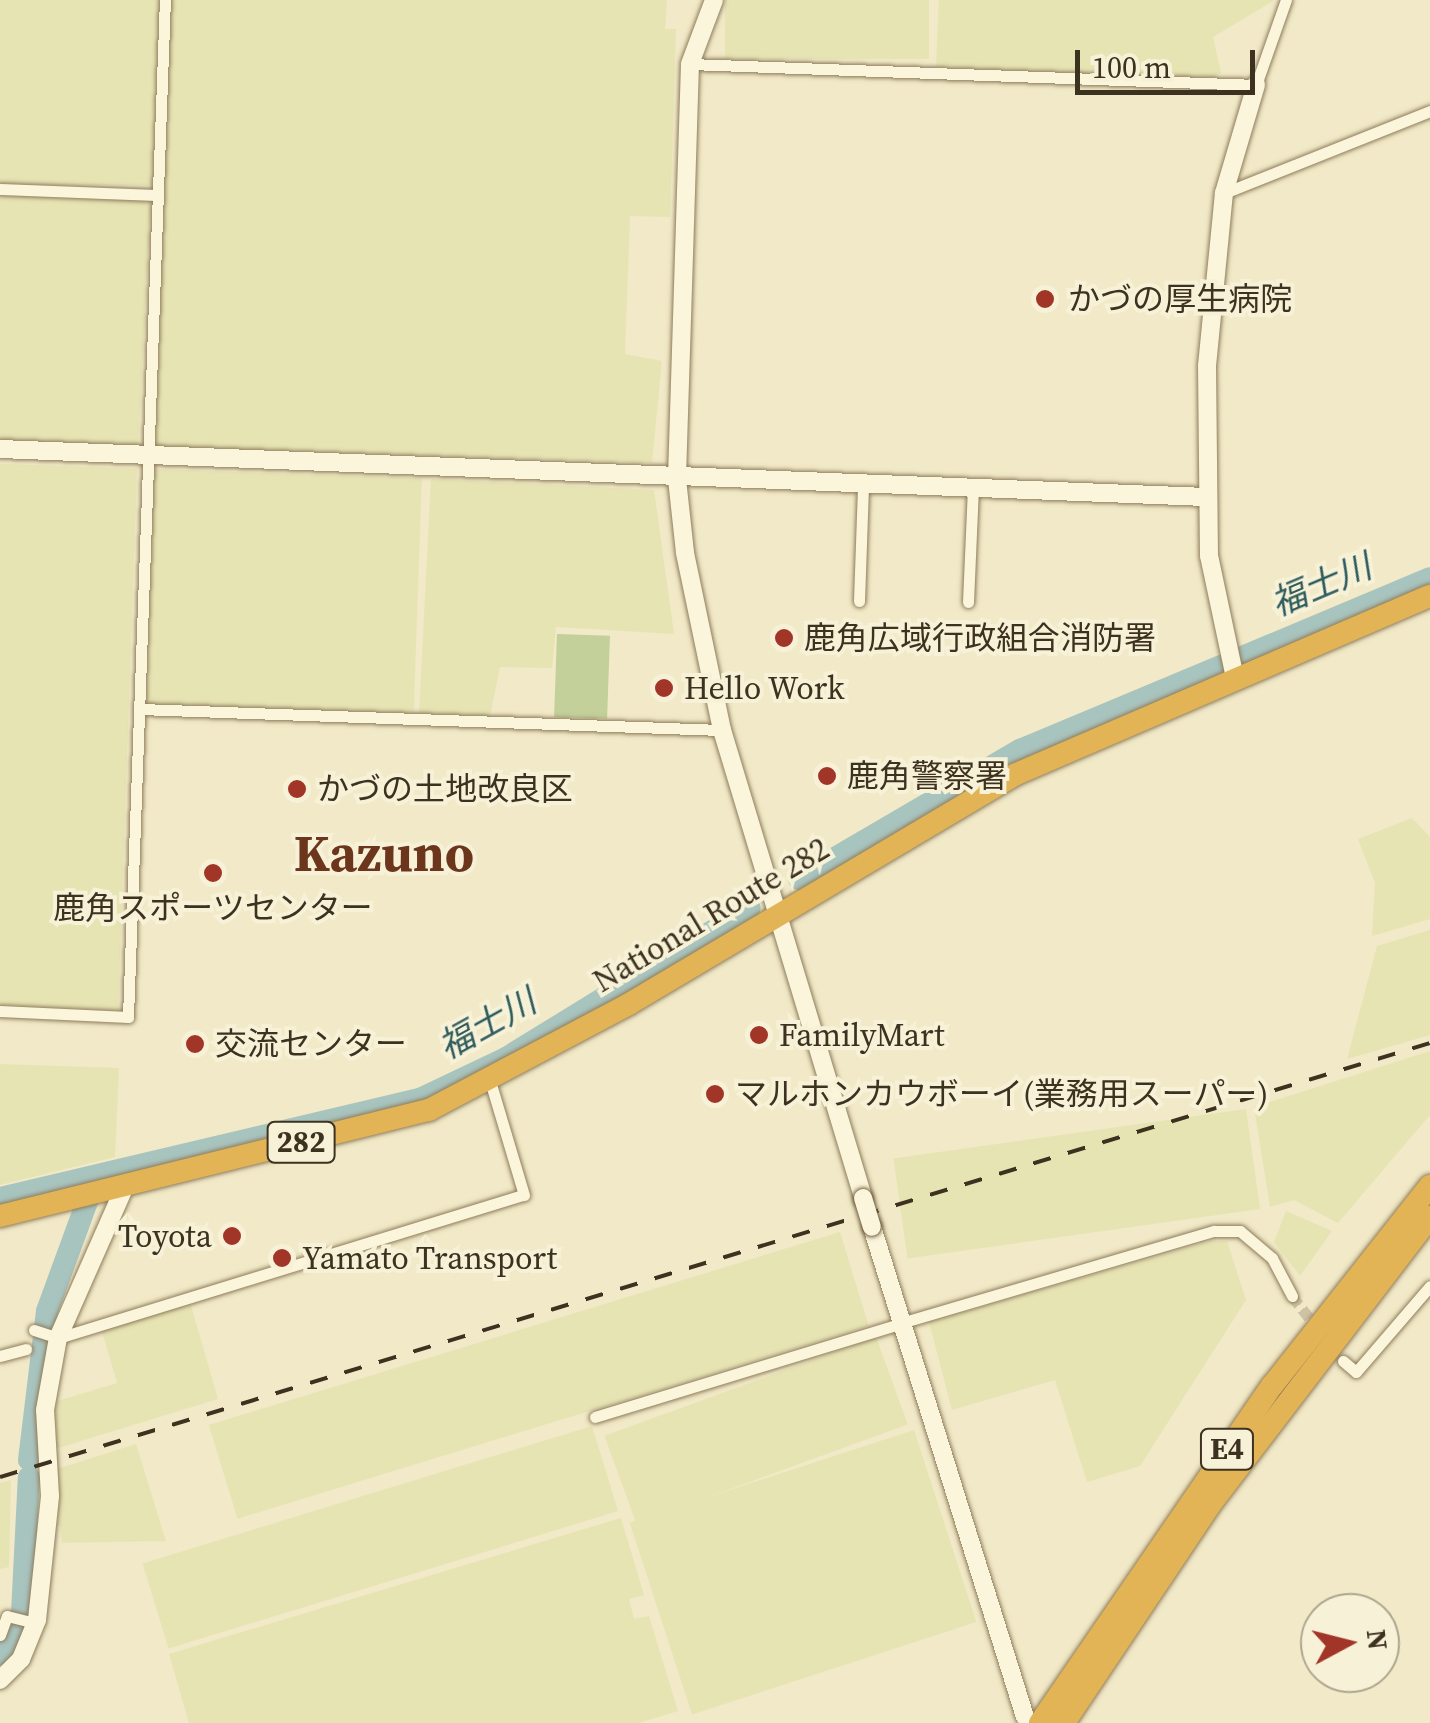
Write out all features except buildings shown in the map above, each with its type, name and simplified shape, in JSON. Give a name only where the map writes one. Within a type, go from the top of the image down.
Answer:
[{"type":"highway","name":"National Route 282","points":[[0,1216],[389,1122],[490,1081],[1014,774],[1430,596]]},
{"type":"highway","name":"E4","points":[[1032,1720],[1272,1386],[1430,1186]]},
{"type":"highway","name":"E4","points":[[1064,1723],[1210,1506],[1430,1216]]},
{"type":"street","points":[[0,1011],[128,1017],[165,0]]},
{"type":"street","points":[[714,0],[690,64],[677,479],[722,730],[782,908],[872,1227],[1032,1720]]},
{"type":"street","points":[[1235,678],[1205,497],[1224,193],[1286,0]]},
{"type":"street","points":[[690,64],[1256,84]]},
{"type":"street","points":[[1224,193],[1430,111]]},
{"type":"street","points":[[0,189],[157,195]]},
{"type":"street","points":[[0,448],[864,487],[1205,497]]},
{"type":"street","points":[[859,601],[864,487]]},
{"type":"street","points":[[968,602],[974,489]]},
{"type":"street","points":[[140,709],[722,730]]},
{"type":"street","points":[[34,1330],[55,1337],[524,1194],[490,1081]]},
{"type":"street","points":[[0,1680],[35,1623],[50,1496],[44,1410],[55,1337],[119,1187]]},
{"type":"street","points":[[911,1320],[1214,1231],[1240,1231],[1272,1258],[1292,1296]]},
{"type":"street","points":[[1343,1362],[1356,1372],[1430,1286]]},
{"type":"street","points":[[595,1416],[892,1326]]},
{"type":"street","points":[[0,1356],[26,1348]]},
{"type":"street","points":[[0,1635],[7,1616],[35,1623]]},
{"type":"shaded area","points":[[0,0],[159,0],[159,185],[0,185]]},
{"type":"shaded area","points":[[170,0],[667,0],[665,29],[676,29],[670,217],[630,216],[625,354],[662,361],[652,463],[151,446]]},
{"type":"shaded area","points":[[725,0],[929,0],[929,59],[725,59]]},
{"type":"shaded area","points":[[939,0],[1275,0],[1213,37],[1221,73],[1210,79],[936,67]]},
{"type":"shaded area","points":[[0,193],[151,201],[138,448],[0,440]]},
{"type":"shaded area","points":[[0,464],[137,469],[118,1010],[0,1006]]},
{"type":"shaded area","points":[[152,469],[422,478],[414,713],[144,704]]},
{"type":"shaded area","points":[[431,479],[654,490],[674,634],[556,627],[552,668],[500,667],[490,716],[419,714]]},
{"type":"shaded area","points":[[1412,818],[1430,837],[1430,919],[1372,936],[1375,883],[1358,839]]},
{"type":"shaded area","points":[[1430,930],[1430,1035],[1347,1059],[1377,946]]},
{"type":"shaded area","points":[[1430,1051],[1430,1115],[1338,1223],[1294,1200],[1270,1207],[1254,1107]]},
{"type":"shaded area","points":[[0,1064],[119,1068],[115,1157],[0,1185]]},
{"type":"shaded area","points":[[1246,1109],[1260,1209],[908,1259],[893,1159]]},
{"type":"shaded area","points":[[1286,1211],[1332,1231],[1300,1276],[1274,1242]]},
{"type":"shaded area","points":[[840,1232],[869,1326],[237,1519],[209,1425]]},
{"type":"shaded area","points":[[1211,1241],[1227,1241],[1246,1300],[1140,1466],[1087,1482],[1055,1380],[952,1410],[929,1322]]},
{"type":"shaded area","points":[[190,1302],[218,1399],[55,1449],[54,1402],[117,1383],[101,1328]]},
{"type":"shaded area","points":[[876,1337],[908,1424],[636,1523],[604,1436]]},
{"type":"shaded area","points":[[592,1426],[618,1511],[169,1649],[143,1563]]},
{"type":"shaded area","points":[[914,1430],[976,1622],[692,1715],[630,1522]]},
{"type":"shaded area","points":[[136,1444],[166,1541],[62,1543],[60,1526],[49,1527],[57,1469]]},
{"type":"shaded area","points":[[11,1480],[9,1567],[0,1569],[0,1483]]},
{"type":"shaded area","points":[[621,1518],[644,1595],[629,1599],[634,1619],[649,1616],[678,1711],[639,1723],[189,1723],[169,1654]]},
{"type":"green space","points":[[557,634],[610,636],[607,719],[554,717]]},
{"type":"waterway","name":"福士川","points":[[1240,658],[1430,578]]},
{"type":"waterway","name":"福士川","points":[[799,879],[1020,750],[1221,666]]},
{"type":"waterway","name":"福士川","points":[[0,1198],[420,1099],[506,1058],[750,908]]},
{"type":"waterway","points":[[29,1460],[47,1311],[96,1177]]},
{"type":"waterway","points":[[0,1654],[22,1613],[29,1477]]},
{"type":"tunnel","points":[[1292,1296],[1319,1330]]},
{"type":"railway","points":[[0,1477],[1430,1043]]},
{"type":"place","name":"かづの厚生病院","points":[[1045,299]]},
{"type":"place","name":"鹿角広域行政組合消防署","points":[[784,638]]},
{"type":"place","name":"Hello Work","points":[[664,688]]},
{"type":"place","name":"鹿角警察署","points":[[827,776]]},
{"type":"place","name":"かづの土地改良区","points":[[297,789]]},
{"type":"place","name":"鹿角スポーツセンター","points":[[213,873]]},
{"type":"place","name":"FamilyMart","points":[[759,1035]]},
{"type":"place","name":"交流センター","points":[[195,1044]]},
{"type":"place","name":"マルホンカウボーイ(業務用スーパー)","points":[[715,1094]]},
{"type":"place","name":"Toyota","points":[[232,1236]]},
{"type":"place","name":"Yamato Transport","points":[[282,1258]]},
{"type":"district","name":"Kazuno","points":[[384,853]]}]
